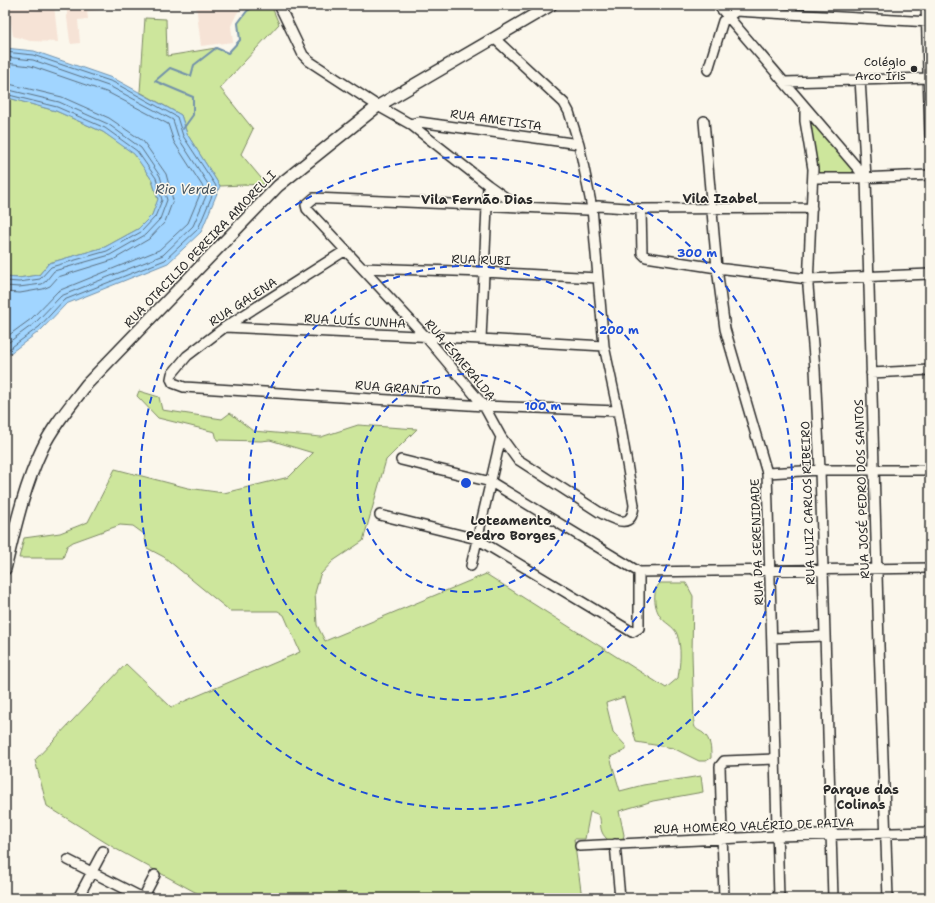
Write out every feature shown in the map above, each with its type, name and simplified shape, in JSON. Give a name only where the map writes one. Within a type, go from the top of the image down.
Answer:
[{"type":"main road","name":"RUA OTACILIO PEREIRA AMORELLI","points":[[5,569],[27,486],[42,449],[60,420],[87,384],[278,186],[378,106],[551,5]]},
{"type":"street","points":[[279,5],[303,55],[309,61],[378,106],[410,124],[520,208]]},
{"type":"street","points":[[718,5],[866,178]]},
{"type":"street","points":[[926,5],[928,22],[930,136]]},
{"type":"street","points":[[708,70],[723,21],[736,11],[928,22]]},
{"type":"street","points":[[494,38],[564,102],[569,112],[579,144],[592,208],[604,346],[618,411]]},
{"type":"street","points":[[785,82],[929,78]]},
{"type":"street","name":"RUA JOSÉ PEDRO DOS SANTOS","points":[[860,79],[866,178],[873,470],[888,898]]},
{"type":"street","name":"RUA LUIZ CARLOS RIBEIRO","points":[[805,108],[805,121],[813,169],[808,279],[815,369],[820,470],[833,898]]},
{"type":"street","name":"RUA DA SERENIDADE","points":[[704,121],[724,329],[768,474],[769,571],[779,898]]},
{"type":"street","name":"RUA AMETISTA","points":[[410,124],[419,122],[579,144]]},
{"type":"street","points":[[813,178],[866,178],[930,175]]},
{"type":"street","points":[[481,339],[488,185]]},
{"type":"street","name":"RUA ESMERALDA","points":[[488,206],[314,198],[306,205],[307,209],[426,337],[484,406],[501,437],[520,462],[599,512],[614,519],[626,521],[630,520],[633,514],[634,505],[618,411]]},
{"type":"street","points":[[488,206],[587,210],[598,206],[641,209],[812,208]]},
{"type":"street","points":[[641,209],[642,253],[644,256],[717,268],[808,279],[930,274]]},
{"type":"street","name":"RUA GALENA","points":[[177,385],[173,383],[171,379],[174,370],[187,356],[225,327],[346,250]]},
{"type":"street","name":"RUA RUBI","points":[[363,268],[598,278]]},
{"type":"street","name":"RUA LUÍS CUNHA","points":[[225,327],[604,346]]},
{"type":"street","points":[[871,373],[930,370]]},
{"type":"street","name":"RUA GRANITO","points":[[177,385],[184,387],[484,406],[618,411]]},
{"type":"street","points":[[471,566],[501,437]]},
{"type":"street","points":[[401,460],[491,482],[639,572],[930,568]]},
{"type":"street","points":[[768,474],[820,470],[930,470]]},
{"type":"street","points":[[380,515],[477,539],[632,632],[639,628],[639,572]]},
{"type":"street","points":[[772,638],[825,636]]},
{"type":"street","points":[[724,898],[720,766],[724,761],[775,759]]},
{"type":"street","name":"RUA HOMERO VALÉRIO DE PAIVA","points":[[580,846],[777,836],[930,832]]},
{"type":"street","points":[[615,844],[620,898]]},
{"type":"street","points":[[78,898],[103,851]]},
{"type":"street","points":[[68,860],[143,898],[155,875]]},
{"type":"shaded area","points":[[8,5],[19,5],[20,7],[29,5],[54,5],[58,42],[30,41],[13,36]]},
{"type":"shaded area","points":[[67,5],[98,5],[98,10],[87,11],[88,19],[78,20],[80,43],[71,44],[67,18]]},
{"type":"shaded area","points":[[196,5],[246,5],[237,13],[231,26],[233,42],[201,46]]},
{"type":"green space","points":[[257,5],[271,5],[279,24],[220,88],[253,129],[241,154],[266,184],[220,186],[187,134],[181,115],[140,92],[145,18],[166,19],[167,56],[216,48],[228,53],[240,40],[238,23],[247,11]]},
{"type":"green space","points":[[5,97],[56,111],[103,132],[134,153],[152,180],[158,200],[152,215],[138,229],[105,247],[49,263],[39,275],[18,278],[5,277]]},
{"type":"green space","points":[[809,119],[856,173],[819,175]]},
{"type":"green space","points":[[139,391],[159,397],[162,410],[222,419],[230,413],[253,431],[321,437],[358,425],[417,429],[386,460],[363,541],[333,561],[320,575],[315,593],[317,625],[325,641],[486,574],[666,688],[678,678],[680,645],[676,631],[662,618],[658,612],[655,604],[655,595],[657,586],[660,583],[686,583],[693,596],[692,653],[694,724],[696,729],[708,738],[711,748],[711,758],[706,761],[699,761],[673,748],[636,742],[624,697],[606,703],[613,732],[626,746],[626,750],[610,757],[620,791],[643,785],[701,776],[703,792],[653,801],[619,811],[624,835],[623,839],[608,840],[602,832],[598,815],[590,812],[585,839],[574,839],[582,898],[206,898],[116,849],[47,806],[35,760],[126,664],[171,707],[300,652],[284,615],[278,611],[230,611],[164,557],[147,548],[144,534],[133,526],[120,525],[73,542],[67,546],[63,558],[19,558],[24,538],[60,533],[88,522],[115,469],[188,488],[224,493],[289,477],[313,453],[270,440],[217,440],[215,432],[158,418],[137,396]]},
{"type":"water","name":"Rio Verde","points":[[5,48],[34,51],[115,79],[181,115],[187,134],[220,186],[201,232],[168,263],[66,304],[41,330],[5,357],[5,277],[18,278],[39,275],[49,263],[105,247],[138,229],[152,215],[158,199],[152,180],[134,154],[103,132],[56,111],[5,97]]},
{"type":"waterway","points":[[183,129],[193,115],[193,97],[155,81],[170,68],[191,76],[194,65],[216,48],[228,53],[240,40],[238,23],[247,11],[257,5]]},
{"type":"place","name":"Colégio Arco Íris","points":[[914,69]]},
{"type":"district","name":"Vila Izabel","points":[[720,198]]},
{"type":"district","name":"Vila Fernão Dias","points":[[477,199]]},
{"type":"district","name":"Loteamento Pedro Borges","points":[[511,528]]},
{"type":"district","name":"Parque das Colinas","points":[[861,796]]}]
